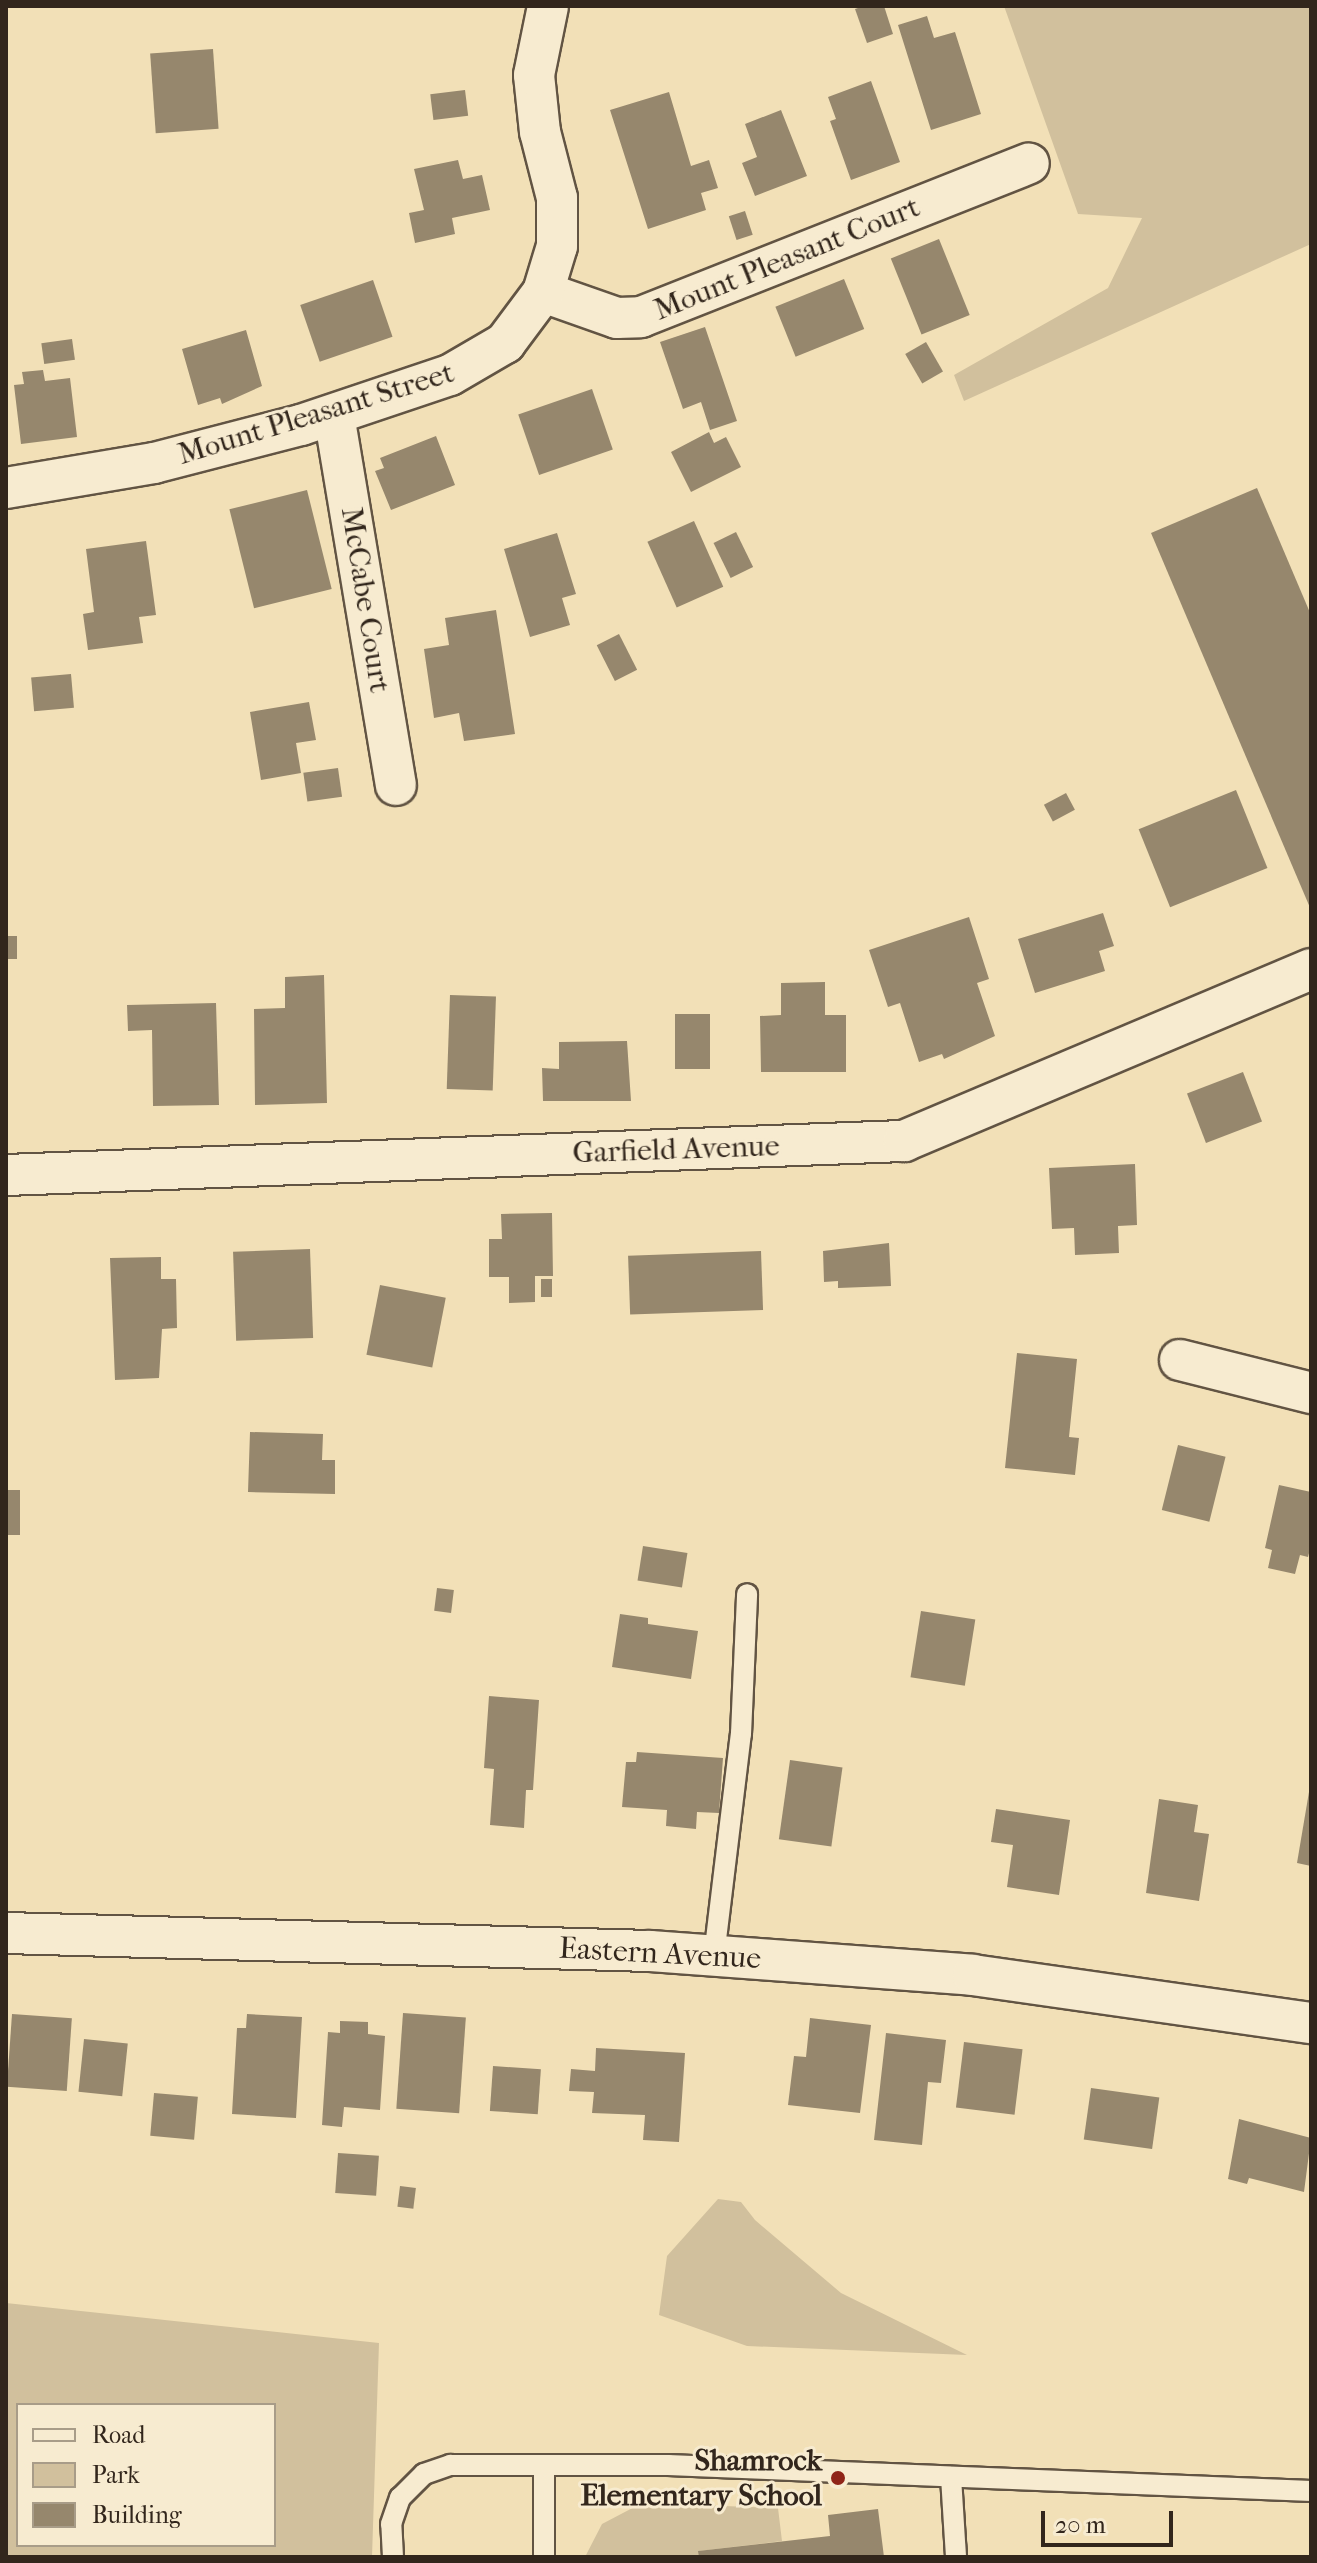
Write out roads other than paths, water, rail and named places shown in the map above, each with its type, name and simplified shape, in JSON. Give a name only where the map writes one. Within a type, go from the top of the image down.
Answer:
[{"type":"street","name":"Mount Pleasant Street","points":[[6,488],[154,463],[334,415],[479,361],[516,331],[543,292],[554,262],[559,214],[534,75],[548,6]]},
{"type":"street","name":"Mount Pleasant Court","points":[[543,292],[617,318],[641,317],[1029,163]]},
{"type":"street","name":"McCabe Court","points":[[334,415],[396,785]]},
{"type":"street","name":"Garfield Avenue","points":[[6,1175],[904,1141],[1311,969]]},
{"type":"street","points":[[1180,1360],[1311,1393]]},
{"type":"street","name":"Eastern Avenue","points":[[6,1933],[714,1956],[996,1977],[1311,2023]]},
{"type":"lane","points":[[714,1956],[741,1734],[747,1594]]},
{"type":"lane","points":[[393,2557],[395,2510],[408,2486],[424,2474],[450,2465],[951,2477],[1311,2491]]},
{"type":"lane","points":[[544,2465],[544,2557]]},
{"type":"lane","points":[[951,2477],[956,2557]]},
{"type":"place","name":"Shamrock Elementary School","points":[[838,2478]]}]
